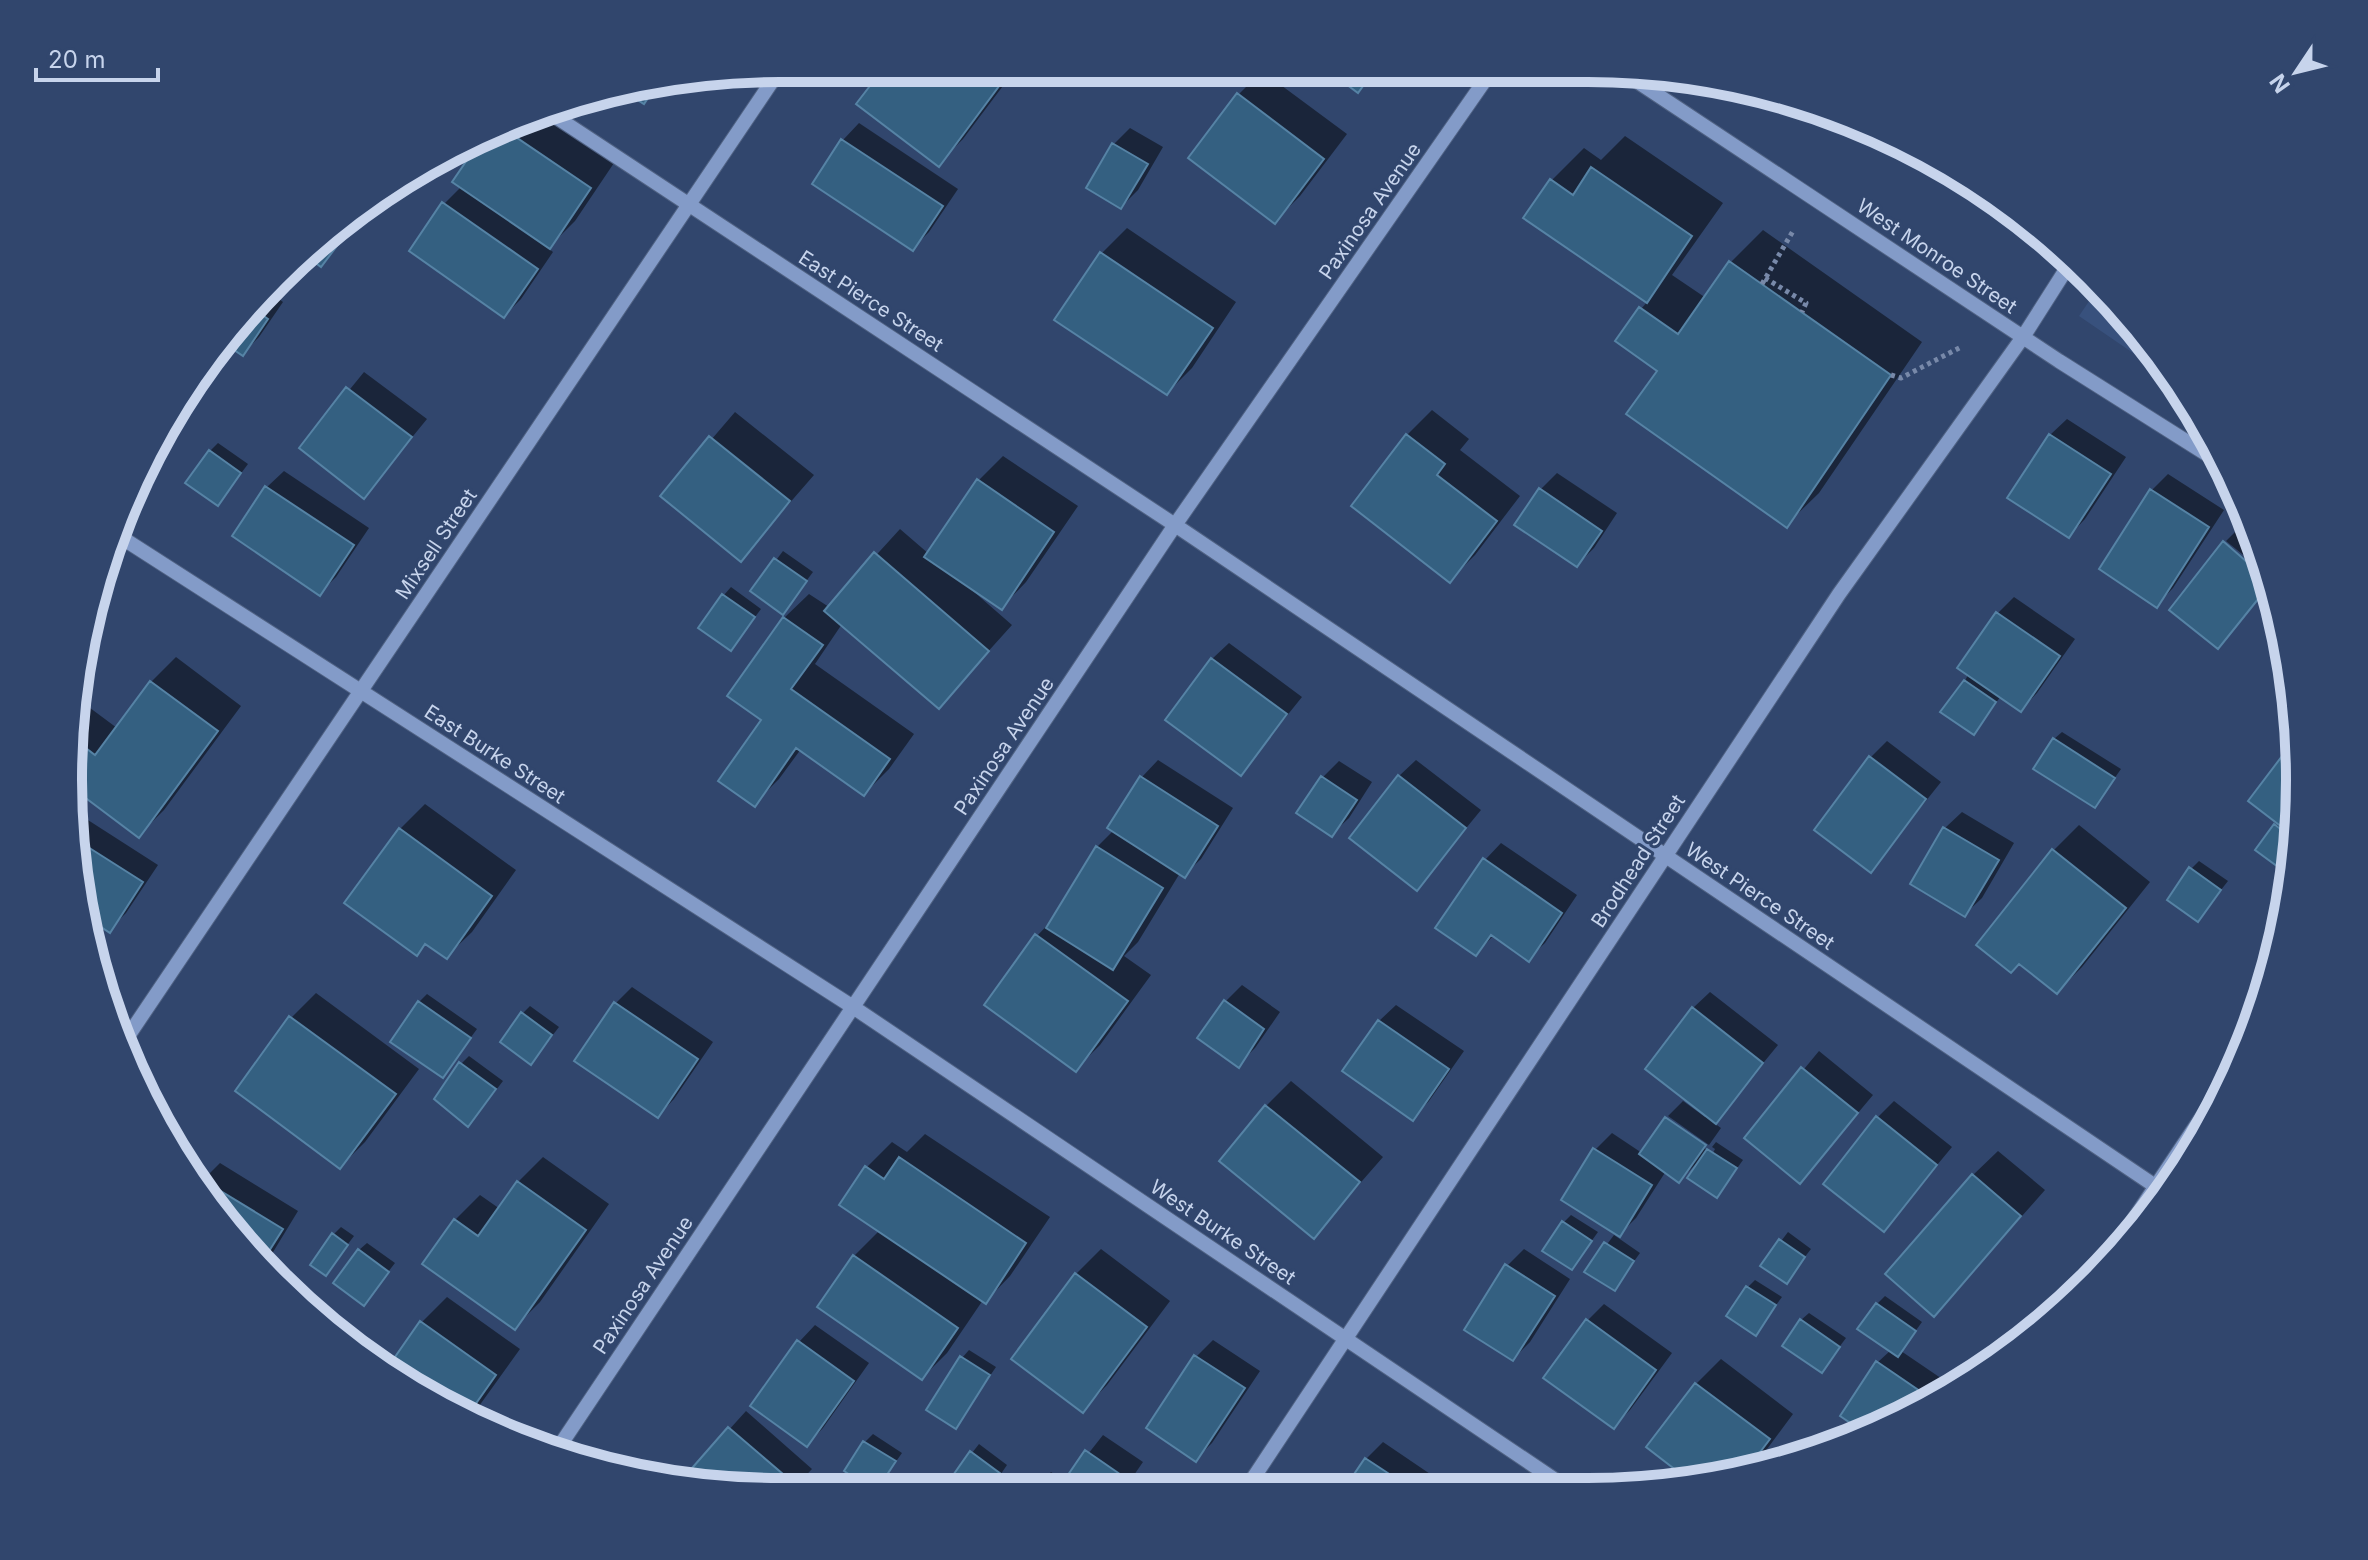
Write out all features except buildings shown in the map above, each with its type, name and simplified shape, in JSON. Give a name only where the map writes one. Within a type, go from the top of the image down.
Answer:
[{"type":"street","name":"Mixsell Street","points":[[130,1033],[771,82]]},
{"type":"street","name":"Paxinosa Avenue","points":[[562,1443],[1175,525],[1484,82]]},
{"type":"street","name":"West Monroe Street","points":[[1641,84],[2023,337],[2204,452]]},
{"type":"street","name":"East Pierce Street","points":[[558,118],[1175,525]]},
{"type":"street","name":"Brodhead Street","points":[[1253,1478],[1839,594],[2023,337],[2065,271]]},
{"type":"street","name":"West Pierce Street","points":[[1175,525],[2155,1186]]},
{"type":"street","name":"East Burke Street","points":[[125,540],[853,1007]]},
{"type":"street","name":"West Burke Street","points":[[853,1007],[1552,1478]]},
{"type":"path","points":[[1793,231],[1764,281],[1806,303],[1802,312]]},
{"type":"path","points":[[1891,375],[1901,378],[1961,347]]},
{"type":"shaded area","points":[[2092,297],[2148,363],[2079,316]]}]
